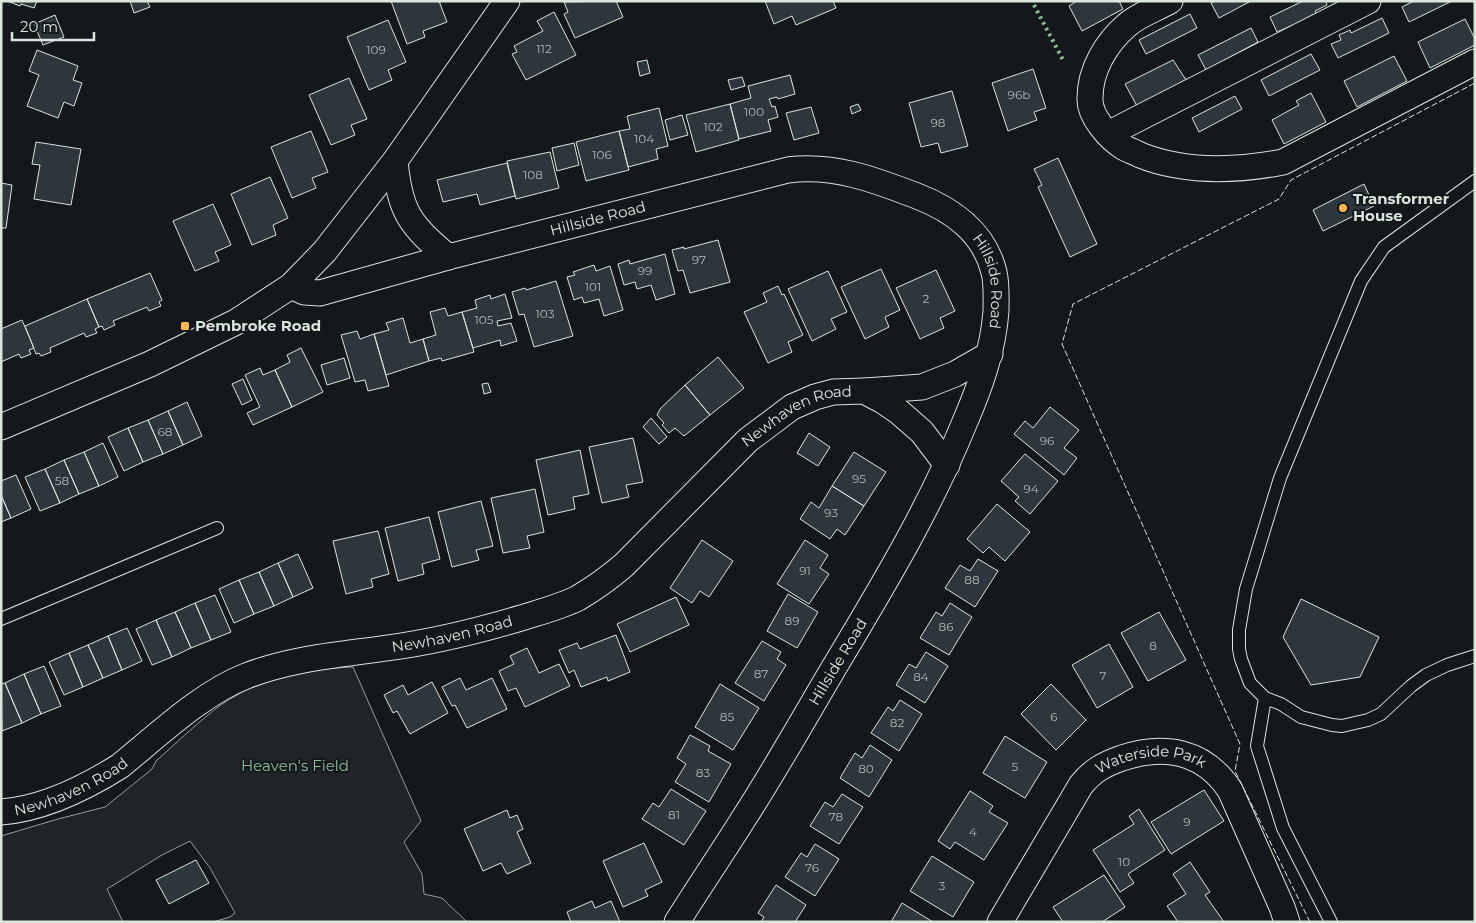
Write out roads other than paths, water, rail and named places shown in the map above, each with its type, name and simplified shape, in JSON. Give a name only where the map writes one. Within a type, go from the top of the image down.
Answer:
[{"type":"street","points":[[1,427],[159,360],[236,322],[291,286],[324,251],[395,161],[506,1]]},
{"type":"street","points":[[1170,1],[1128,24],[1108,44],[1095,70],[1090,99],[1094,115],[1108,134],[1124,148],[1152,159],[1186,166],[1224,170],[1283,162],[1475,62]]},
{"type":"street","points":[[1108,134],[1368,1]]},
{"type":"street","points":[[395,161],[398,186],[405,209],[412,223],[423,236],[448,257]]},
{"type":"street","name":"Hillside Road","points":[[291,286],[304,292],[320,293],[448,257],[788,170],[810,169],[849,173],[876,180],[926,200],[965,223],[978,236],[988,254],[994,273],[997,292],[994,334],[979,389],[947,465],[900,559],[685,919]]},
{"type":"street","name":"Newhaven Road","points":[[1,812],[36,805],[107,774],[120,766],[200,702],[245,676],[320,656],[389,648],[447,638],[556,607],[576,598],[609,578],[624,565],[748,440],[792,408],[815,397],[833,392],[922,386],[955,374],[990,354]]},
{"type":"street","name":"Newhaven Road","points":[[864,391],[883,401],[910,421],[932,443],[947,465]]},
{"type":"street","name":"Waterside Park","points":[[1000,922],[1081,785],[1089,775],[1106,764],[1138,753],[1163,751],[1180,752],[1196,759],[1211,768],[1230,790],[1287,922]]},
{"type":"lane","points":[[1475,181],[1384,247],[1361,281],[1280,478],[1246,589],[1239,630],[1241,659],[1250,683],[1265,698],[1281,704],[1301,717],[1332,725],[1356,724],[1381,714],[1411,686],[1426,675],[1447,665],[1475,656]]},
{"type":"lane","points":[[1,619],[217,528]]},
{"type":"lane","points":[[1265,698],[1257,746],[1283,828],[1331,922]]},
{"type":"place","name":"Transformer House","points":[[1343,208]]},
{"type":"place","name":"Pembroke Road","points":[[185,326]]},
{"type":"park label","name":"Heaven's Field","points":[[295,766]]}]
